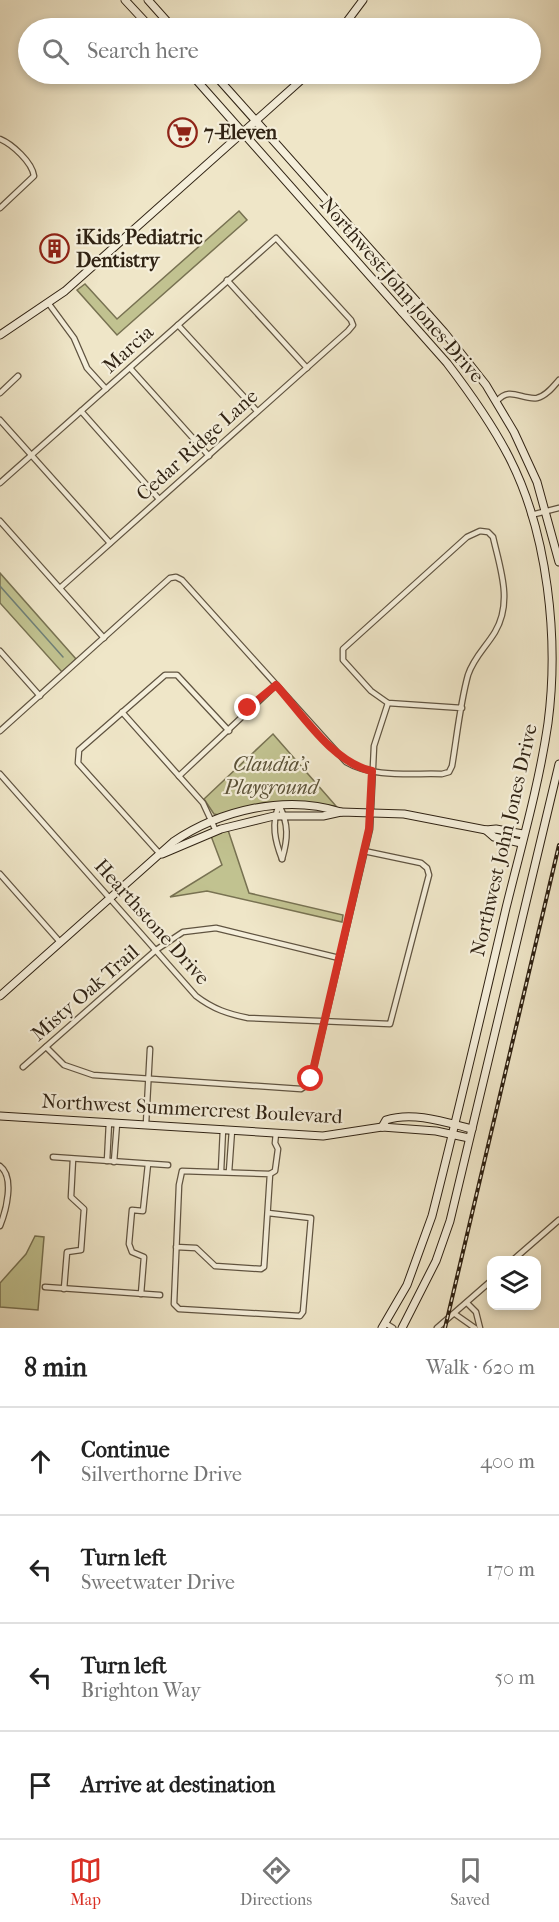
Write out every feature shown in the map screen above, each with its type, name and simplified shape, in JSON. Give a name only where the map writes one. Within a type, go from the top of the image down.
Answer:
[{"type":"main road","points":[[125,0],[142,18]]},
{"type":"main road","points":[[148,0],[164,18]]},
{"type":"main road","points":[[350,18],[363,0]]},
{"type":"main road","name":"Northwest John Jones Drive","points":[[200,84],[447,363],[486,417],[509,458],[531,515],[550,606],[552,677],[543,756],[453,1135],[420,1255],[384,1326]]},
{"type":"main road","name":"Northwest John Jones Drive","points":[[223,84],[467,359],[497,401],[525,452],[546,511],[559,562]]},
{"type":"main road","points":[[0,335],[49,304],[297,84]]},
{"type":"main road","points":[[402,312],[415,300]]},
{"type":"main road","name":"Northwest John Jones Drive","points":[[402,1328],[436,1261],[450,1221],[559,764]]},
{"type":"main road","points":[[0,996],[180,837],[212,821],[244,811],[279,805],[323,806],[341,812]]},
{"type":"main road","points":[[160,854],[216,831],[274,816],[323,816],[341,812],[430,818],[486,830],[496,829],[524,834]]},
{"type":"main road","points":[[486,830],[494,837],[521,843]]},
{"type":"main road","name":"Northwest Summercrest Boulevard","points":[[0,1116],[323,1136],[382,1127],[469,1138]]},
{"type":"main road","name":"Northwest Summercrest Boulevard","points":[[382,1127],[386,1120],[401,1117],[472,1129]]},
{"type":"street","points":[[0,139],[15,149],[33,170],[34,176],[0,208]]},
{"type":"street","name":"Marcia","points":[[0,483],[276,238],[351,320],[353,325]]},
{"type":"street","points":[[227,280],[307,368]]},
{"type":"street","points":[[49,304],[74,338],[87,368],[106,389]]},
{"type":"street","points":[[178,325],[257,411]]},
{"type":"street","name":"Cedar Ridge Lane","points":[[60,588],[353,325]]},
{"type":"street","points":[[130,368],[208,456]]},
{"type":"street","points":[[0,393],[18,376]]},
{"type":"street","points":[[497,401],[503,395],[513,393],[535,398],[544,395],[559,380]]},
{"type":"street","points":[[81,411],[159,499]]},
{"type":"street","points":[[0,420],[110,543]]},
{"type":"street","points":[[531,515],[559,508]]},
{"type":"street","points":[[0,521],[104,638]]},
{"type":"street","points":[[0,731],[170,579],[176,577],[182,580],[336,752],[357,768],[372,771],[442,774],[449,772],[473,662],[495,632],[504,604],[504,585],[493,537],[488,532],[480,531],[467,537],[343,649],[342,654],[343,660],[371,691],[388,703],[462,708]]},
{"type":"street","points":[[0,651],[40,696]]},
{"type":"street","points":[[160,854],[78,763],[79,750],[165,675],[171,673],[177,675],[229,731]]},
{"type":"street","points":[[179,776],[229,731],[248,708],[276,685]]},
{"type":"street","points":[[46,1047],[64,1065],[77,1071],[149,1079],[301,1089],[308,1086],[364,851],[371,813],[374,746],[388,703]]},
{"type":"street","points":[[122,712],[203,803],[216,831]]},
{"type":"street","name":"Hearthstone Drive","points":[[0,774],[196,996],[211,1008],[248,1018],[390,1024],[429,875],[427,867],[421,863],[364,851]]},
{"type":"street","points":[[279,805],[285,816],[287,842],[282,859],[276,843],[274,816],[279,805]]},
{"type":"street","points":[[0,874],[60,942]]},
{"type":"street","name":"Misty Oak Trail","points":[[23,1067],[156,950],[183,932],[216,928],[339,958]]},
{"type":"street","points":[[146,1124],[150,1049]]},
{"type":"street","points":[[106,1161],[113,1122]]},
{"type":"street","points":[[113,1122],[114,1161]]},
{"type":"street","points":[[220,1171],[223,1129]]},
{"type":"street","points":[[229,1172],[232,1130]]},
{"type":"street","points":[[177,1247],[196,1248],[216,1266],[261,1269],[265,1263],[270,1174],[274,1171],[278,1159],[276,1133]]},
{"type":"street","points":[[54,1157],[168,1165]]},
{"type":"street","points":[[64,1289],[67,1252],[81,1250],[84,1209],[70,1197],[73,1159]]},
{"type":"street","points":[[141,1294],[144,1257],[132,1252],[129,1244],[132,1210],[143,1211],[148,1164]]},
{"type":"street","points":[[0,1226],[4,1216],[8,1180],[2,1167]]},
{"type":"street","points":[[268,1214],[311,1218],[303,1312],[300,1316],[175,1307],[180,1175],[186,1169],[270,1174]]},
{"type":"street","points":[[518,1256],[559,1220]]},
{"type":"street","points":[[438,1328],[487,1285]]},
{"type":"street","points":[[45,1287],[160,1295]]},
{"type":"street","points":[[467,1303],[476,1312],[480,1328]]},
{"type":"street","points":[[455,1314],[475,1328]]},
{"type":"street","points":[[384,1326],[393,1328]]},
{"type":"green space","points":[[239,211],[247,220],[117,335],[77,290],[85,284],[117,319]]},
{"type":"green space","points":[[0,573],[76,659],[62,672],[0,603]]},
{"type":"green space","name":"Claudia's Playground","points":[[273,734],[336,806],[297,802],[214,814],[204,799]]},
{"type":"green space","points":[[228,830],[249,893],[343,915],[342,922],[207,891],[170,897],[222,865],[211,836]]},
{"type":"green space","points":[[35,1236],[44,1237],[38,1310],[0,1307],[0,1283],[26,1254]]},
{"type":"waterway","points":[[0,586],[63,657]]},
{"type":"railway","points":[[445,1328],[559,845]]},
{"type":"place","name":"7-Eleven","points":[[183,132]]},
{"type":"place","name":"iKids Pediatric Dentistry","points":[[55,248]]},
{"type":"route","points":[[248,708],[276,685],[346,762],[357,768],[372,771],[369,829],[311,1079]]}]
